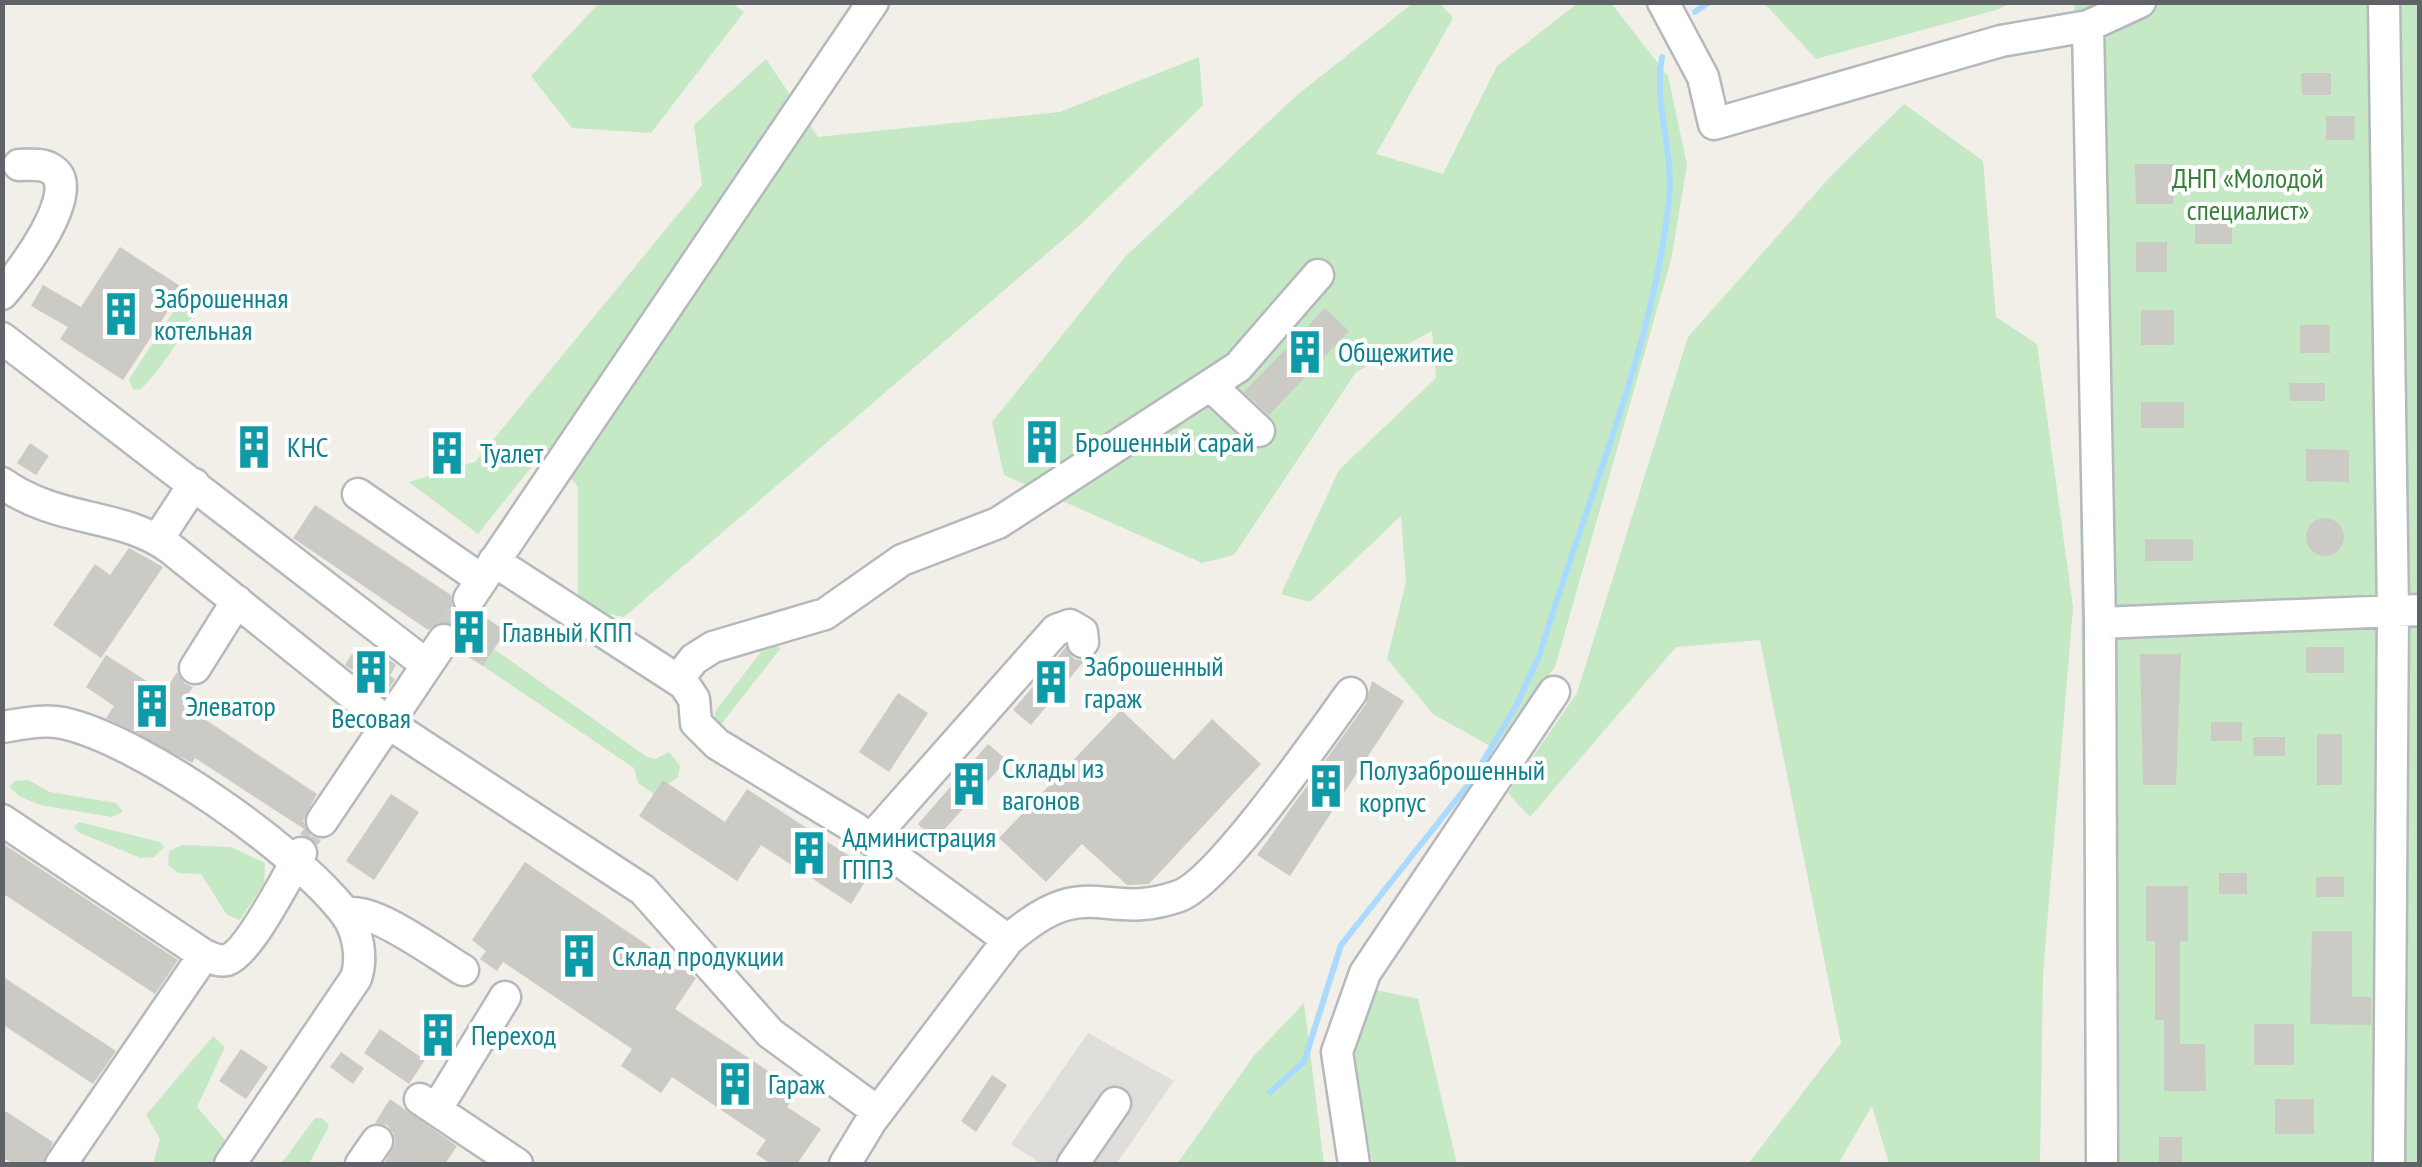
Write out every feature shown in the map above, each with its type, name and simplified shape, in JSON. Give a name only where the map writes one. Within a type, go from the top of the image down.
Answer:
[{"type":"street","points":[[482,580],[873,2]]},
{"type":"street","points":[[1663,2],[1703,78],[1714,124],[2001,41],[2088,26],[2140,2]]},
{"type":"street","points":[[2384,2],[2406,611],[2389,1164]]},
{"type":"street","points":[[2088,26],[2100,624],[2102,1164]]},
{"type":"street","points":[[2,294],[23,270],[61,193],[58,175],[50,168],[19,165]]},
{"type":"street","points":[[678,679],[713,647],[825,614],[902,560],[998,523],[1212,387],[1258,346],[1318,275]]},
{"type":"street","points":[[2,338],[194,484],[435,653],[322,821]]},
{"type":"street","points":[[1212,387],[1259,431]]},
{"type":"street","points":[[2,483],[52,511],[138,530],[158,539],[388,723],[643,890],[770,1033],[878,1112]]},
{"type":"street","points":[[158,539],[194,484]]},
{"type":"street","points":[[358,494],[482,580],[678,679],[694,698],[696,723],[717,744],[871,839],[1008,940]]},
{"type":"street","points":[[196,668],[237,602]]},
{"type":"street","points":[[2100,624],[2406,611]]},
{"type":"street","points":[[871,839],[1056,630],[1070,624],[1082,632],[1083,642]]},
{"type":"street","points":[[1354,1164],[1337,1052],[1364,973],[1554,692]]},
{"type":"street","points":[[845,1164],[878,1112],[1008,940],[1039,913],[1069,902],[1163,900],[1199,885],[1238,842],[1351,693]]},
{"type":"street","points":[[2,727],[48,721],[111,741],[254,826],[298,858],[346,914],[360,958],[356,978],[230,1164]]},
{"type":"street","points":[[2,820],[204,956],[219,960],[236,954],[298,858]]},
{"type":"street","points":[[346,914],[359,912],[378,919],[463,970]]},
{"type":"street","points":[[61,1164],[204,956]]},
{"type":"street","points":[[504,997],[428,1104],[517,1164]]},
{"type":"street","points":[[1073,1164],[1115,1103]]},
{"type":"shaded area","points":[[1088,1033],[1174,1081],[1116,1164],[1041,1164],[1011,1144]]},
{"type":"green space","points":[[599,3],[731,3],[744,12],[651,133],[572,128],[531,76]]},
{"type":"green space","points":[[1413,3],[1440,3],[1453,18],[1376,154],[1443,174],[1497,66],[1578,3],[1611,3],[1668,76],[1687,165],[1671,260],[1555,667],[1494,748],[1433,714],[1387,659],[1406,582],[1401,516],[1310,602],[1281,594],[1339,470],[1436,378],[1432,331],[1356,372],[1234,555],[1202,563],[1004,475],[992,422],[1126,256],[1296,96]]},
{"type":"green space","points":[[1764,3],[2011,3],[1816,59]]},
{"type":"green space","name":"ДНП «Молодой специалист»","points":[[2074,3],[2419,3],[2419,1164],[2088,1164]]},
{"type":"green space","points":[[1199,57],[1203,105],[1080,225],[624,617],[578,608],[578,487],[546,449],[478,534],[409,482],[475,462],[702,185],[694,125],[766,59],[818,137],[1060,112]]},
{"type":"green space","points":[[1904,104],[1983,161],[1996,317],[2037,344],[2073,607],[2043,974],[2040,1164],[1889,1164],[1872,1106],[1838,1164],[1748,1164],[1841,1043],[1760,640],[1676,647],[1530,817],[1508,793],[1577,693],[1688,337],[1830,177]]},
{"type":"green space","points":[[187,291],[198,293],[186,329],[148,381],[141,389],[133,390],[129,379]]},
{"type":"green space","points":[[776,641],[780,649],[720,726],[713,720],[716,710],[768,643]]},
{"type":"green space","points":[[494,649],[647,757],[655,759],[669,752],[680,766],[678,777],[654,794],[638,783],[634,768],[483,666]]},
{"type":"green space","points":[[28,780],[50,792],[116,803],[123,812],[112,817],[40,805],[19,796],[10,787],[14,781]]},
{"type":"green space","points":[[79,822],[160,842],[164,847],[154,857],[141,858],[80,833],[74,827]]},
{"type":"green space","points":[[182,845],[231,847],[265,863],[264,883],[240,920],[227,915],[201,874],[178,873],[168,865],[169,851]]},
{"type":"green space","points":[[1371,989],[1418,999],[1457,1164],[1373,1164],[1351,1056]]},
{"type":"green space","points":[[1304,1003],[1324,1164],[1177,1164],[1253,1057]]},
{"type":"green space","points":[[213,1036],[225,1047],[197,1107],[225,1140],[217,1164],[153,1164],[160,1139],[146,1115]]},
{"type":"green space","points":[[315,1118],[322,1118],[329,1126],[309,1164],[281,1164]]},
{"type":"building","points":[[2301,73],[2331,73],[2331,95],[2302,95]]},
{"type":"building","points":[[2326,116],[2355,116],[2354,140],[2326,140]]},
{"type":"building","points":[[2135,164],[2173,164],[2173,204],[2136,204]]},
{"type":"building","points":[[2195,223],[2232,223],[2232,244],[2195,244]]},
{"type":"building","points":[[2136,242],[2167,242],[2167,272],[2136,272]]},
{"type":"building","name":"Заброшенная котельная","points":[[120,247],[183,288],[123,380],[60,339],[68,327],[31,306],[43,285],[81,307]]},
{"type":"building","name":"Общежитие","points":[[1325,308],[1349,331],[1269,415],[1244,392]]},
{"type":"building","points":[[2141,310],[2174,310],[2174,345],[2141,345]]},
{"type":"building","points":[[2300,325],[2330,325],[2330,353],[2300,353]]},
{"type":"building","points":[[2289,383],[2325,383],[2325,401],[2290,401]]},
{"type":"building","points":[[2141,402],[2184,402],[2184,428],[2141,428]]},
{"type":"building","points":[[30,443],[49,456],[36,475],[17,463]]},
{"type":"building","points":[[2306,449],[2349,450],[2349,482],[2306,481]]},
{"type":"building","points":[[315,505],[451,595],[452,606],[459,615],[480,614],[506,631],[483,666],[459,651],[463,640],[455,625],[444,621],[428,630],[293,538]]},
{"type":"building","points":[[2325,518],[2339,523],[2344,537],[2339,551],[2325,556],[2311,551],[2306,537],[2311,523]]},
{"type":"building","points":[[2145,539],[2193,539],[2193,561],[2145,561]]},
{"type":"building","points":[[129,548],[163,567],[101,658],[53,625],[95,564],[110,575]]},
{"type":"building","name":"Заброшенный гараж","points":[[1066,647],[1074,659],[1084,661],[1031,725],[1013,710]]},
{"type":"building","points":[[2306,647],[2344,647],[2344,673],[2306,673]]},
{"type":"building","name":"Весовая","points":[[352,654],[374,667],[382,654],[396,665],[390,676],[395,679],[386,693],[345,665]]},
{"type":"building","points":[[2140,654],[2181,654],[2176,785],[2143,785]]},
{"type":"building","points":[[106,655],[164,692],[177,672],[184,683],[193,687],[182,704],[317,794],[303,821],[311,836],[321,840],[318,845],[300,834],[304,829],[195,758],[192,763],[106,718],[114,706],[86,687]]},
{"type":"building","name":"Полузаброшенный корпус","points":[[1372,681],[1404,701],[1290,876],[1257,855],[1366,704]]},
{"type":"building","points":[[898,693],[928,713],[889,772],[859,752]]},
{"type":"building","points":[[1121,710],[1174,760],[1212,719],[1261,764],[1149,884],[1127,885],[1082,844],[1046,882],[999,838]]},
{"type":"building","points":[[2211,722],[2242,722],[2242,741],[2211,741]]},
{"type":"building","points":[[2317,734],[2342,734],[2342,785],[2317,785]]},
{"type":"building","points":[[2253,737],[2285,737],[2285,756],[2254,756]]},
{"type":"building","name":"Склады из вагонов","points":[[988,744],[1007,760],[935,840],[918,824]]},
{"type":"building","points":[[663,780],[725,822],[747,789],[872,871],[851,904],[761,845],[737,881],[639,816]]},
{"type":"building","points":[[391,794],[419,812],[374,880],[346,861]]},
{"type":"building","points":[[2,843],[178,960],[155,994],[2,893]]},
{"type":"building","name":"Склад продукции","points":[[525,862],[696,978],[675,1009],[798,1091],[787,1107],[821,1129],[797,1164],[771,1164],[756,1154],[766,1140],[672,1077],[661,1093],[621,1066],[632,1049],[503,962],[497,971],[480,959],[486,951],[472,940]]},
{"type":"building","points":[[2219,873],[2247,873],[2247,894],[2219,894]]},
{"type":"building","points":[[2316,877],[2344,877],[2344,897],[2316,897]]},
{"type":"building","points":[[2146,886],[2188,886],[2188,941],[2180,941],[2180,1044],[2205,1044],[2206,1091],[2164,1091],[2164,1020],[2155,1020],[2155,941],[2146,941]]},
{"type":"building","points":[[2312,931],[2352,931],[2352,997],[2371,997],[2371,1025],[2310,1024]]},
{"type":"building","points":[[2,976],[116,1051],[93,1084],[2,1024]]},
{"type":"building","points":[[2254,1024],[2294,1024],[2294,1065],[2254,1065]]},
{"type":"building","points":[[380,1029],[425,1060],[409,1084],[364,1053]]},
{"type":"building","points":[[241,1049],[268,1067],[246,1099],[219,1081]]},
{"type":"building","points":[[341,1052],[364,1068],[353,1084],[330,1067]]},
{"type":"building","points":[[992,1075],[1007,1085],[976,1132],[961,1121]]},
{"type":"building","points":[[390,1099],[457,1146],[445,1164],[384,1164],[395,1144],[394,1134],[387,1125],[375,1123]]},
{"type":"building","points":[[2275,1099],[2314,1099],[2314,1134],[2275,1134]]},
{"type":"building","points":[[2,1109],[53,1142],[43,1164],[13,1164],[2,1157]]},
{"type":"building","points":[[2159,1137],[2182,1137],[2182,1164],[2159,1164]]},
{"type":"waterway","points":[[1695,12],[1709,2]]},
{"type":"waterway","points":[[1270,1092],[1304,1062],[1341,945],[1472,780],[1516,706],[1540,654],[1615,430],[1648,316],[1660,258],[1670,181],[1660,92],[1662,57]]},
{"type":"tunnel","points":[[444,640],[469,599]]},
{"type":"place","name":"Заброшенная котельная","points":[[121,314]]},
{"type":"place","name":"Общежитие","points":[[1305,352]]},
{"type":"place","name":"Брошенный сарай","points":[[1042,442]]},
{"type":"place","name":"КНС","points":[[254,447]]},
{"type":"place","name":"Туалет","points":[[447,453]]},
{"type":"place","name":"Главный КПП","points":[[469,632]]},
{"type":"place","name":"Весовая","points":[[371,672]]},
{"type":"place","name":"Заброшенный гараж","points":[[1051,682]]},
{"type":"place","name":"Элеватор","points":[[152,706]]},
{"type":"place","name":"Склады из вагонов","points":[[969,784]]},
{"type":"place","name":"Полузаброшенный корпус","points":[[1326,786]]},
{"type":"place","name":"Администрация ГППЗ","points":[[809,853]]},
{"type":"place","name":"Склад продукции","points":[[579,956]]},
{"type":"place","name":"Переход","points":[[438,1035]]},
{"type":"place","name":"Гараж","points":[[735,1084]]}]
